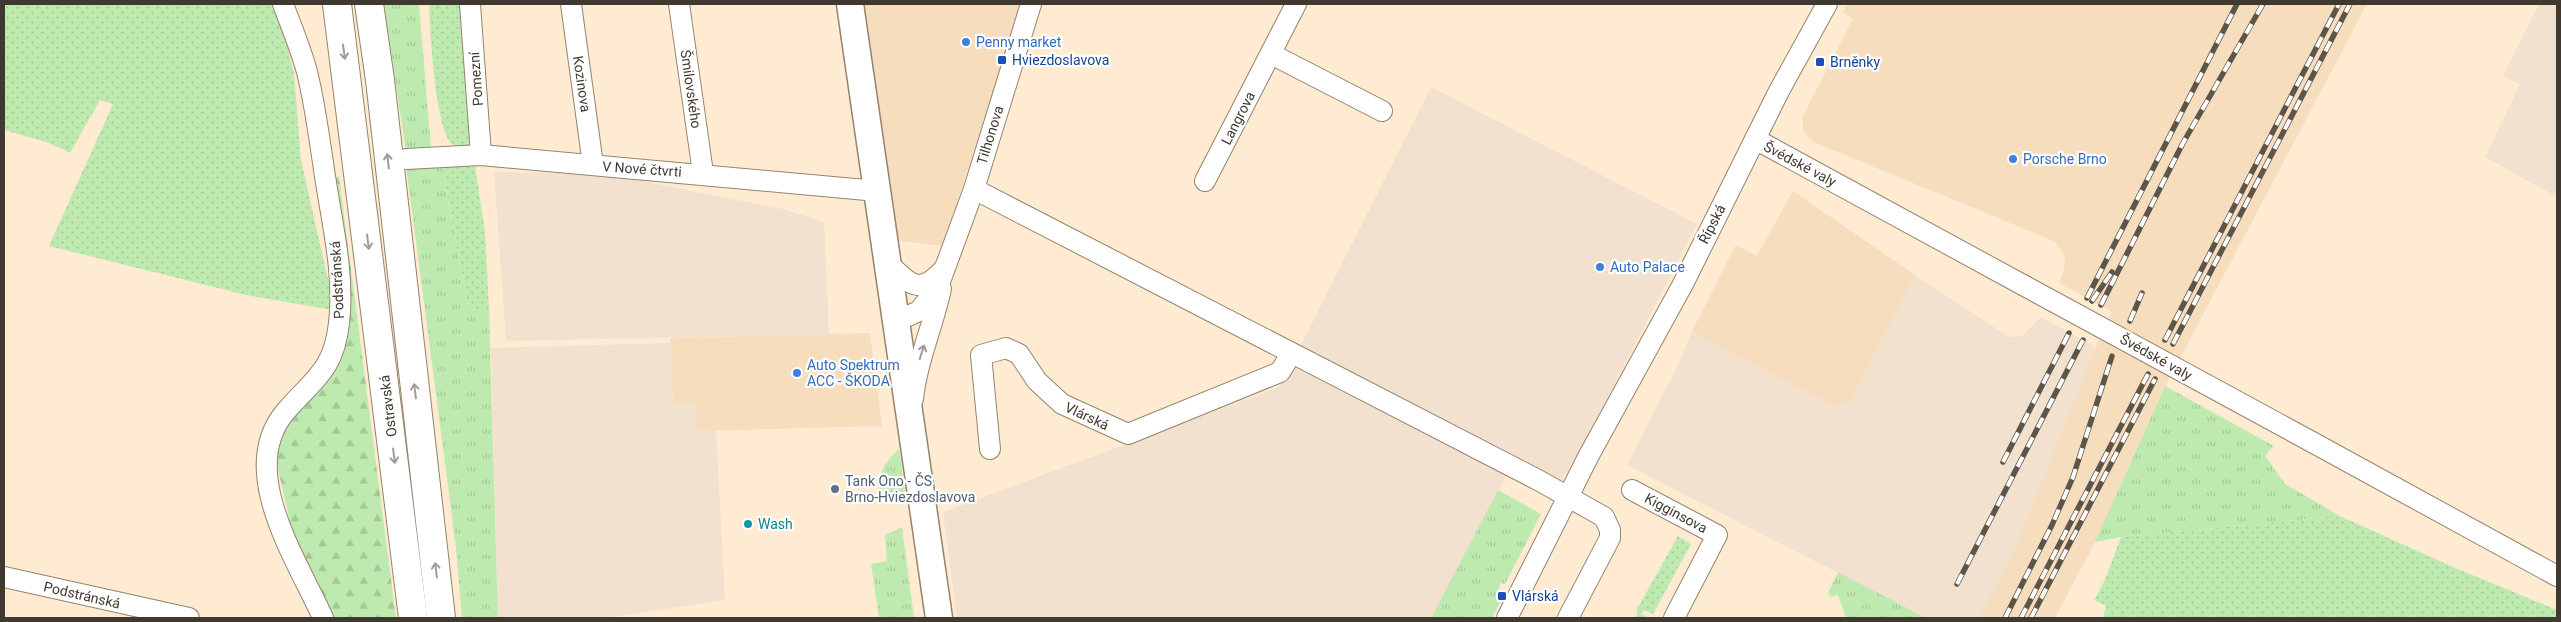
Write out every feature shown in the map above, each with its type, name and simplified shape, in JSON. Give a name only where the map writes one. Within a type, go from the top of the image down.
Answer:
[{"type":"highway","name":"Ostravská","points":[[337,4],[414,618]]},
{"type":"highway","name":"Ostravská","points":[[368,4],[380,80],[393,210],[441,618]]},
{"type":"main road","points":[[850,4],[939,618]]},
{"type":"street","name":"Podstránská","points":[[284,4],[307,72],[331,169],[338,257],[339,322],[334,352],[323,372],[275,424],[268,444],[267,470],[272,501],[286,545],[322,618]]},
{"type":"street","name":"Pomezní","points":[[470,4],[481,154]]},
{"type":"street","name":"Kozinova","points":[[571,4],[593,165]]},
{"type":"street","name":"Šmilovského","points":[[679,4],[704,173]]},
{"type":"street","name":"Tilhonova","points":[[897,321],[919,311],[938,287],[974,189],[1031,4]]},
{"type":"street","name":"Langrova","points":[[1205,181],[1296,4]]},
{"type":"street","name":"Řípská","points":[[1507,618],[1568,496],[1645,350],[1683,284],[1755,139],[1826,4]]},
{"type":"street","points":[[1271,54],[1382,111]]},
{"type":"street","name":"Švédské valy","points":[[1755,139],[2557,576]]},
{"type":"street","name":"V Nové čtvrti","points":[[406,159],[481,154],[704,173],[877,191]]},
{"type":"street","points":[[974,189],[1568,496],[1604,517],[1610,533],[1568,618]]},
{"type":"street","name":"Tilhonova","points":[[888,263],[907,281],[915,285],[928,284],[946,265]]},
{"type":"street","name":"Tilhonova","points":[[910,417],[920,357],[936,312],[946,265]]},
{"type":"street","name":"Vlárská","points":[[990,449],[981,355],[1006,348],[1019,354],[1037,381],[1062,404],[1128,434],[1280,372],[1291,354]]},
{"type":"street","name":"Kigginsova","points":[[1632,490],[1717,535],[1674,618]]},
{"type":"street","name":"Podstránská","points":[[4,577],[189,618]]},
{"type":"shaded area","points":[[861,4],[1022,4],[943,246],[893,240]]},
{"type":"shaded area","points":[[1848,4],[2367,4],[2161,394],[2095,542],[2055,618],[1978,618],[2015,548],[2093,354],[2112,312],[2059,283],[2064,270],[2065,257],[2055,242],[1811,141],[1803,130],[1803,116],[1853,19],[1843,12]]},
{"type":"shaded area","points":[[2539,4],[2557,4],[2557,197],[2485,157],[2520,84],[2503,76]]},
{"type":"shaded area","points":[[1431,87],[1697,224],[1583,445],[1560,482],[1513,462],[1431,618],[957,618],[943,512],[1280,387]]},
{"type":"shaded area","points":[[494,172],[601,173],[783,209],[824,222],[829,334],[506,341]]},
{"type":"shaded area","points":[[1793,191],[1915,275],[1851,402],[1836,407],[1713,344],[1692,331],[1736,245],[1757,256]]},
{"type":"shaded area","points":[[1915,275],[2009,337],[2022,336],[2041,317],[2096,347],[2015,548],[1978,618],[1926,618],[1627,465],[1677,367],[1692,331],[1713,344],[1836,407],[1851,402]]},
{"type":"shaded area","points":[[870,333],[882,426],[698,431],[673,404],[670,338]]},
{"type":"shaded area","points":[[670,343],[673,404],[696,403],[698,430],[716,430],[725,600],[604,618],[498,618],[491,348]]},
{"type":"green space","points":[[4,4],[277,4],[294,74],[301,160],[329,284],[333,284],[333,310],[246,295],[49,246],[113,104],[100,100],[70,153],[49,143],[4,130]]},
{"type":"green space","points":[[384,4],[419,4],[431,149],[406,152]]},
{"type":"green space","points":[[429,4],[465,4],[474,150],[452,144],[446,135],[441,119],[434,78]]},
{"type":"green space","points":[[457,163],[475,165],[485,232],[489,310],[469,310],[442,168]]},
{"type":"green space","points":[[406,166],[442,168],[469,310],[489,310],[498,618],[462,618],[456,547]]},
{"type":"green space","points":[[339,176],[396,618],[333,618],[294,539],[276,461],[282,424],[329,376],[333,180]]},
{"type":"green space","points":[[2165,386],[2274,446],[2265,456],[2285,484],[2340,516],[2121,537],[2095,542]]},
{"type":"green space","points":[[899,449],[905,491],[899,502],[889,503],[880,497],[880,476],[889,459]]},
{"type":"green space","points":[[1498,490],[1541,514],[1505,584],[1501,583],[1496,595],[1502,598],[1492,618],[1431,618]]},
{"type":"green space","points":[[2340,516],[2455,568],[2557,610],[2557,618],[2103,618],[2106,606],[2094,600],[2104,582],[2121,537]]},
{"type":"green space","points":[[902,527],[914,618],[879,618],[871,564],[887,561],[885,535]]},
{"type":"green space","points":[[1678,536],[1691,544],[1653,614],[1644,610],[1641,614],[1649,618],[1635,618],[1638,613],[1636,611]]},
{"type":"green space","points":[[1838,572],[1926,618],[1846,618],[1838,595],[1831,597],[1828,593]]},
{"type":"railway","points":[[2087,298],[2237,4]]},
{"type":"railway","points":[[2101,305],[2183,143],[2263,4]]},
{"type":"railway","points":[[2165,340],[2339,4]]},
{"type":"railway","points":[[2173,344],[2350,4]]},
{"type":"railway","points":[[2092,301],[2112,272]]},
{"type":"railway","points":[[2130,321],[2142,293]]},
{"type":"railway","points":[[2003,462],[2069,333]]},
{"type":"railway","points":[[1957,584],[2083,340]]},
{"type":"railway","points":[[2005,618],[2052,525],[2073,477],[2112,356]]},
{"type":"railway","points":[[2021,618],[2148,374]]},
{"type":"railway","points":[[2031,618],[2155,379]]},
{"type":"place","name":"Penny market","points":[[966,42]]},
{"type":"place","name":"Hviezdoslavova","points":[[1002,60]]},
{"type":"place","name":"Brněnky","points":[[1820,62]]},
{"type":"place","name":"Porsche Brno","points":[[2013,159]]},
{"type":"place","name":"Auto Palace","points":[[1600,267]]},
{"type":"place","name":"Auto Spektrum ACC - ŠKODA","points":[[797,373]]},
{"type":"place","name":"Tank Ono - ČS Brno-Hviezdoslavova","points":[[835,489]]},
{"type":"place","name":"Wash","points":[[748,524]]},
{"type":"place","name":"Vlárská","points":[[1502,596]]}]
